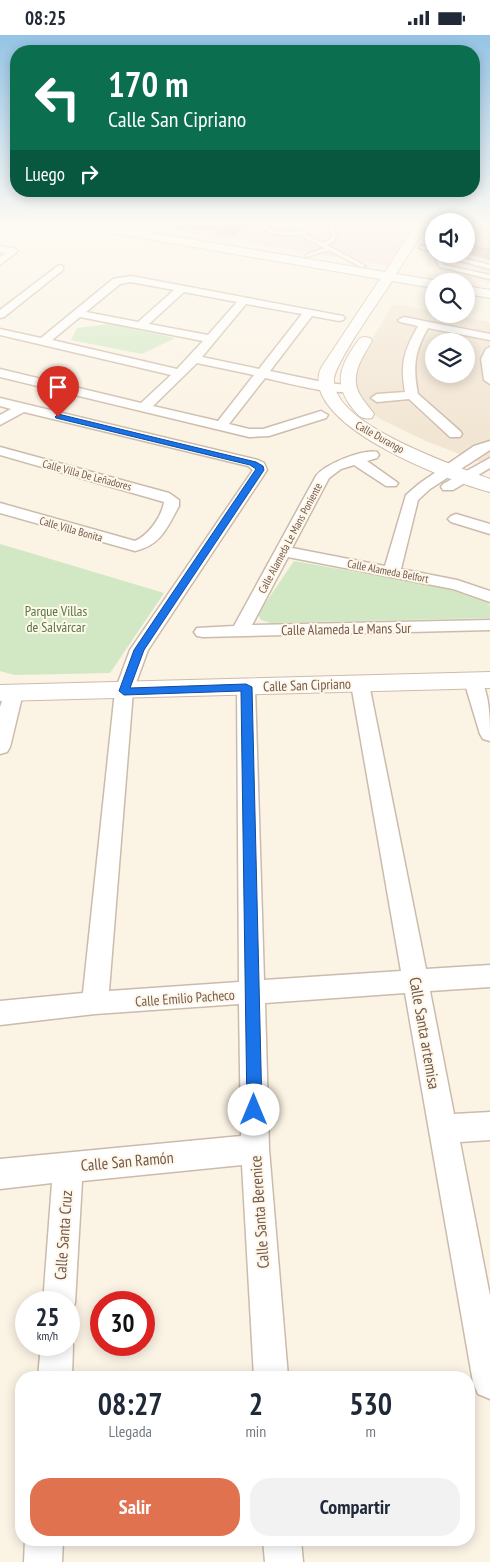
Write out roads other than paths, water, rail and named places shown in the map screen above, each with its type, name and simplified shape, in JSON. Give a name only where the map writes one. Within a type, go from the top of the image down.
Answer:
[{"type":"main road","points":[[326,384],[330,368],[337,355],[385,292]]},
{"type":"main road","points":[[347,385],[359,349],[390,292]]},
{"type":"main road","name":"Calle Durango","points":[[326,384],[334,403],[346,417],[362,429],[385,442],[473,468]]},
{"type":"main road","name":"Calle Durango","points":[[347,385],[354,402],[366,415],[387,428],[473,468],[490,486]]},
{"type":"main road","name":"Calle San Cipriano","points":[[6,693],[482,681]]},
{"type":"street","points":[[0,315],[29,292]]},
{"type":"street","points":[[42,343],[104,292]]},
{"type":"street","points":[[140,325],[178,292]]},
{"type":"street","points":[[200,292],[339,318]]},
{"type":"street","points":[[144,407],[197,356],[244,300]]},
{"type":"street","points":[[221,426],[309,313]]},
{"type":"street","points":[[80,314],[211,339]]},
{"type":"street","points":[[404,320],[490,337]]},
{"type":"street","points":[[425,324],[407,363],[412,395],[433,412],[455,434]]},
{"type":"street","points":[[0,332],[179,373]]},
{"type":"street","points":[[490,351],[487,359],[490,380]]},
{"type":"street","points":[[197,356],[326,384],[347,385]]},
{"type":"street","points":[[0,373],[256,434],[321,415]]},
{"type":"street","points":[[378,399],[412,395]]},
{"type":"street","points":[[0,402],[253,463],[259,466],[260,470],[139,650],[124,691],[96,1003]]},
{"type":"street","points":[[0,421],[21,408]]},
{"type":"street","points":[[408,509],[428,501],[473,468],[490,445]]},
{"type":"street","name":"Calle Villa De Leñadores","points":[[0,451],[164,496],[172,501],[150,540],[142,546]]},
{"type":"street","name":"Calle Alameda Le Mans Poniente","points":[[240,631],[323,477],[336,466],[372,455]]},
{"type":"street","points":[[354,459],[391,483]]},
{"type":"street","points":[[392,572],[411,498],[424,486],[473,468]]},
{"type":"street","points":[[424,486],[440,491]]},
{"type":"street","name":"Calle Villa Bonita","points":[[0,508],[125,545],[142,546]]},
{"type":"street","points":[[456,519],[490,529]]},
{"type":"street","name":"Calle Alameda Belfort","points":[[283,551],[457,585],[490,597]]},
{"type":"street","name":"Calle Alameda Le Mans Sur","points":[[203,632],[490,625]]},
{"type":"street","points":[[482,681],[490,734]]},
{"type":"street","name":"Calle Santa artemisa","points":[[360,684],[442,1129],[484,1318],[490,1382]]},
{"type":"street","name":"Calle Santa Berenice","points":[[246,687],[255,1149],[271,1371]]},
{"type":"street","points":[[0,747],[6,693]]},
{"type":"street","name":"Calle Emilio Pacheco","points":[[0,1013],[96,1003],[253,994],[490,976]]},
{"type":"street","points":[[442,1129],[490,1125]]},
{"type":"street","name":"Calle San Ramón","points":[[0,1174],[255,1149]]},
{"type":"street","name":"Calle Santa Cruz","points":[[60,1291],[68,1167]]},
{"type":"street","points":[[55,1371],[56,1356]]},
{"type":"street","points":[[43,1562],[44,1546]]},
{"type":"street","points":[[283,1546],[284,1562]]},
{"type":"park label","name":"Parque Villas de Salvárcar","points":[[56,619]]}]
